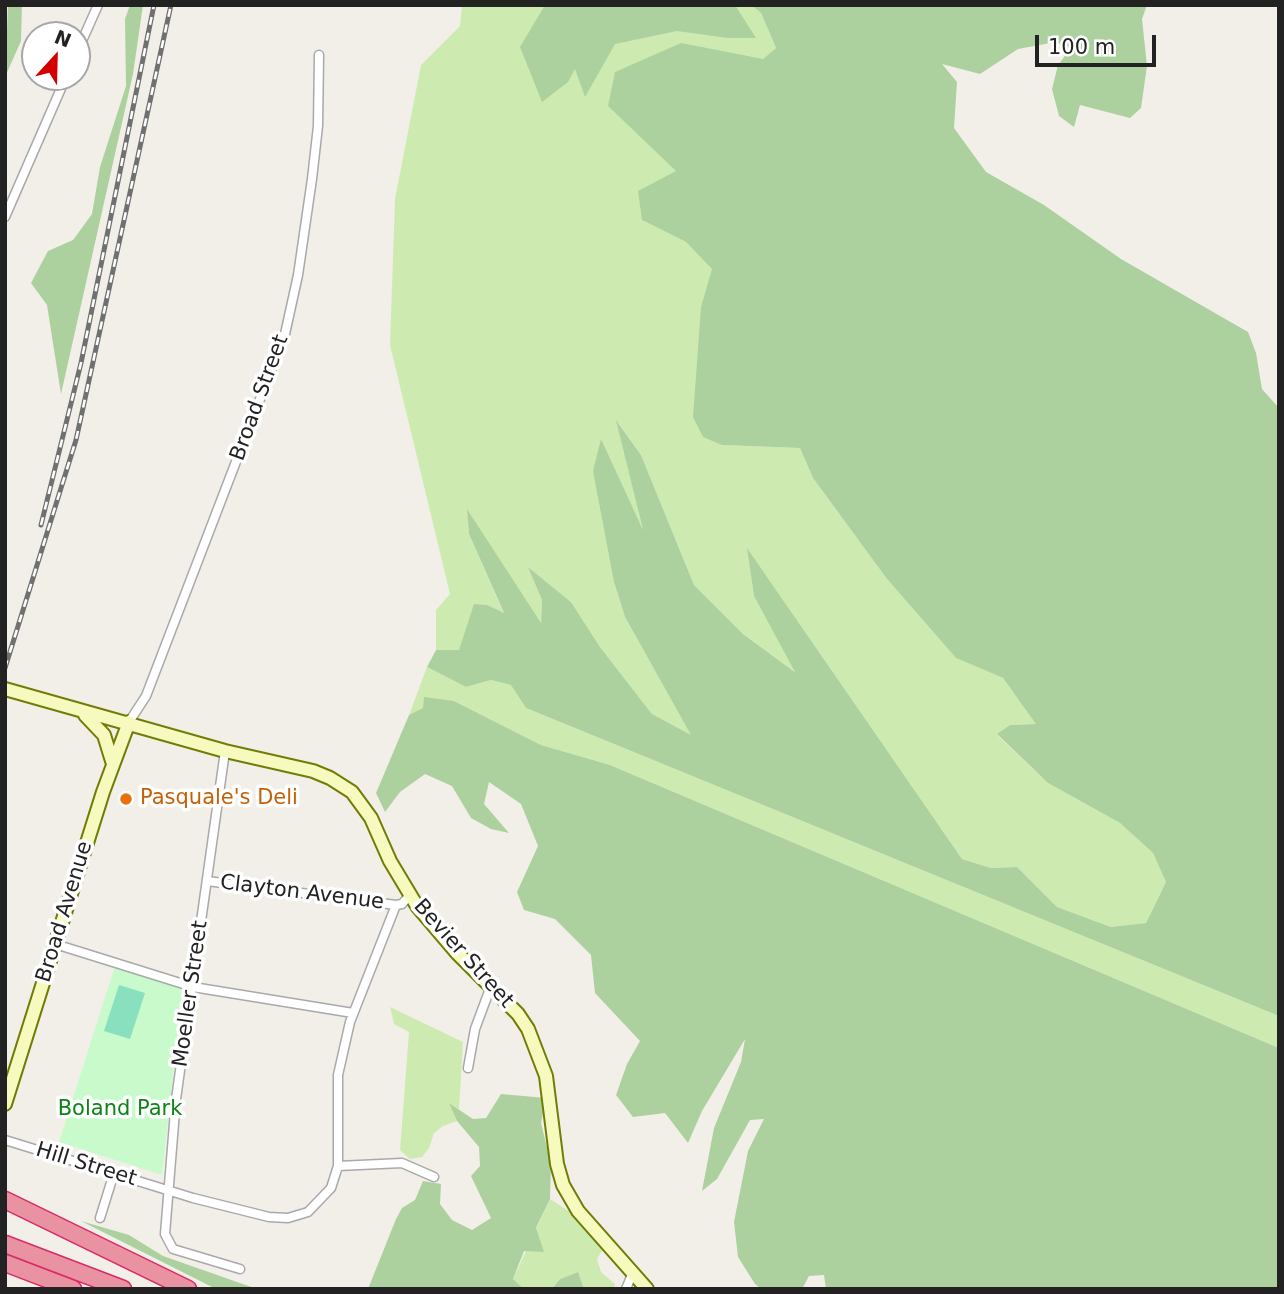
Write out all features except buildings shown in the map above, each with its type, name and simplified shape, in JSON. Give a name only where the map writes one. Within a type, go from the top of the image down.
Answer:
[{"type":"highway","points":[[5,1200],[188,1289]]},
{"type":"highway","points":[[9,1245],[123,1289]]},
{"type":"highway","points":[[6,1263],[73,1289]]},
{"type":"street","name":"Broad Street","points":[[129,722],[151,683],[285,334],[298,275],[312,179],[318,126],[319,55]]},
{"type":"street","points":[[5,217],[60,91]]},
{"type":"street","name":"Bevier Street","points":[[5,689],[225,751],[313,771],[352,792],[371,818],[410,895],[450,946],[518,1014],[540,1055],[550,1098],[557,1164],[563,1185],[578,1211],[647,1289]]},
{"type":"street","points":[[69,708],[92,719],[101,730],[113,762]]},
{"type":"street","name":"Broad Avenue","points":[[5,1104],[113,762],[129,722]]},
{"type":"street","name":"Moeller Street","points":[[225,751],[167,1190],[165,1234],[169,1246],[240,1269]]},
{"type":"street","name":"Clayton Avenue","points":[[207,881],[396,905]]},
{"type":"street","points":[[410,895],[402,904],[396,905],[353,1013],[338,1075],[338,1166],[402,1163],[434,1177]]},
{"type":"street","points":[[55,944],[193,987],[353,1013]]},
{"type":"street","points":[[468,1068],[475,1029],[491,986]]},
{"type":"street","name":"Hill Street","points":[[5,1140],[167,1190],[269,1217],[288,1218],[316,1206],[331,1188],[338,1166]]},
{"type":"street","points":[[100,1219],[114,1173]]},
{"type":"street","points":[[626,1289],[633,1272]]},
{"type":"green space","points":[[8,5],[22,5],[21,41],[5,77]]},
{"type":"green space","points":[[130,5],[143,5],[133,74],[61,394],[47,305],[31,283],[48,251],[73,240],[92,214],[100,167],[126,86],[125,19]]},
{"type":"green space","points":[[462,5],[751,5],[761,13],[776,48],[762,60],[723,53],[608,105],[677,171],[642,220],[686,242],[713,269],[701,307],[722,445],[800,448],[813,478],[887,579],[956,658],[1003,678],[1037,724],[1010,725],[997,735],[1048,783],[1120,823],[1153,853],[1166,882],[1146,923],[1111,927],[1057,907],[1017,867],[991,868],[962,859],[748,550],[754,596],[797,673],[743,634],[694,585],[641,455],[618,422],[644,536],[601,440],[614,582],[625,617],[692,736],[652,714],[600,647],[571,602],[529,568],[542,600],[541,625],[468,511],[469,534],[504,614],[459,650],[436,650],[436,610],[450,594],[390,345],[395,199],[421,65],[460,26]]},
{"type":"green space","points":[[545,5],[735,5],[756,38],[728,38],[677,31],[615,44],[585,97],[575,69],[568,82],[542,102],[520,47]]},
{"type":"green space","points":[[751,5],[1147,5],[1142,19],[1147,66],[1141,108],[1130,118],[1080,105],[1074,127],[1059,116],[1052,89],[1058,65],[1071,48],[1056,42],[1018,49],[980,74],[942,64],[957,82],[954,128],[986,172],[1044,205],[1121,259],[1248,332],[1256,353],[1262,389],[1279,408],[1279,1016],[526,708],[511,685],[491,680],[466,687],[427,667],[436,650],[459,650],[474,604],[487,605],[504,613],[469,534],[467,509],[541,623],[542,600],[528,567],[571,602],[600,647],[652,714],[691,735],[625,617],[614,582],[593,471],[601,439],[643,530],[616,420],[641,455],[694,585],[743,634],[795,672],[754,596],[747,548],[962,859],[991,868],[1017,867],[1057,907],[1111,927],[1146,923],[1166,882],[1153,853],[1120,823],[1048,783],[997,734],[1010,725],[1036,724],[1003,678],[956,658],[887,579],[813,478],[800,448],[722,445],[703,437],[693,417],[701,307],[712,269],[686,242],[642,220],[638,191],[676,171],[608,106],[615,72],[681,43],[763,59],[776,48],[761,13]]},
{"type":"green space","points":[[427,667],[466,687],[491,680],[512,685],[526,708],[1279,1016],[1279,1048],[610,765],[541,745],[454,701],[409,715]]},
{"type":"green space","points":[[424,697],[454,701],[541,745],[610,765],[1279,1048],[1279,1289],[826,1289],[824,1275],[809,1276],[802,1289],[761,1289],[738,1257],[734,1222],[748,1151],[764,1119],[750,1120],[717,1179],[702,1191],[714,1128],[741,1062],[745,1039],[702,1111],[688,1143],[665,1113],[633,1117],[616,1095],[627,1064],[640,1041],[595,993],[591,955],[555,919],[524,910],[517,892],[538,846],[521,804],[489,782],[484,804],[509,833],[491,829],[471,818],[452,786],[425,774],[400,792],[385,812],[376,793],[409,715],[423,708]]},
{"type":"green space","name":"Boland Park","points":[[116,963],[183,984],[162,1175],[59,1142]]},
{"type":"green space","points":[[119,985],[145,993],[130,1039],[104,1031]]},
{"type":"green space","points":[[390,1007],[463,1042],[459,1109],[450,1104],[457,1121],[434,1133],[429,1148],[422,1157],[410,1159],[400,1150],[409,1032],[394,1024]]},
{"type":"green space","points":[[501,1094],[546,1098],[541,1123],[551,1164],[550,1199],[536,1228],[544,1252],[524,1251],[513,1279],[524,1289],[368,1289],[396,1219],[402,1208],[415,1200],[423,1181],[441,1184],[440,1204],[452,1220],[472,1230],[491,1218],[471,1176],[480,1166],[479,1147],[457,1121],[449,1103],[473,1119],[486,1118]]},
{"type":"green space","points":[[550,1199],[570,1212],[603,1249],[597,1259],[601,1272],[615,1284],[614,1289],[584,1289],[578,1272],[560,1279],[552,1289],[524,1289],[513,1279]]},
{"type":"green space","points":[[81,1221],[129,1235],[163,1256],[257,1289],[216,1289]]},
{"type":"green space","points":[[578,1272],[584,1289],[552,1289],[560,1279]]},
{"type":"railway","points":[[41,525],[81,363],[154,5]]},
{"type":"railway","points":[[5,668],[76,440],[171,5]]},
{"type":"place","name":"Pasquale's Deli","points":[[126,799]]}]
